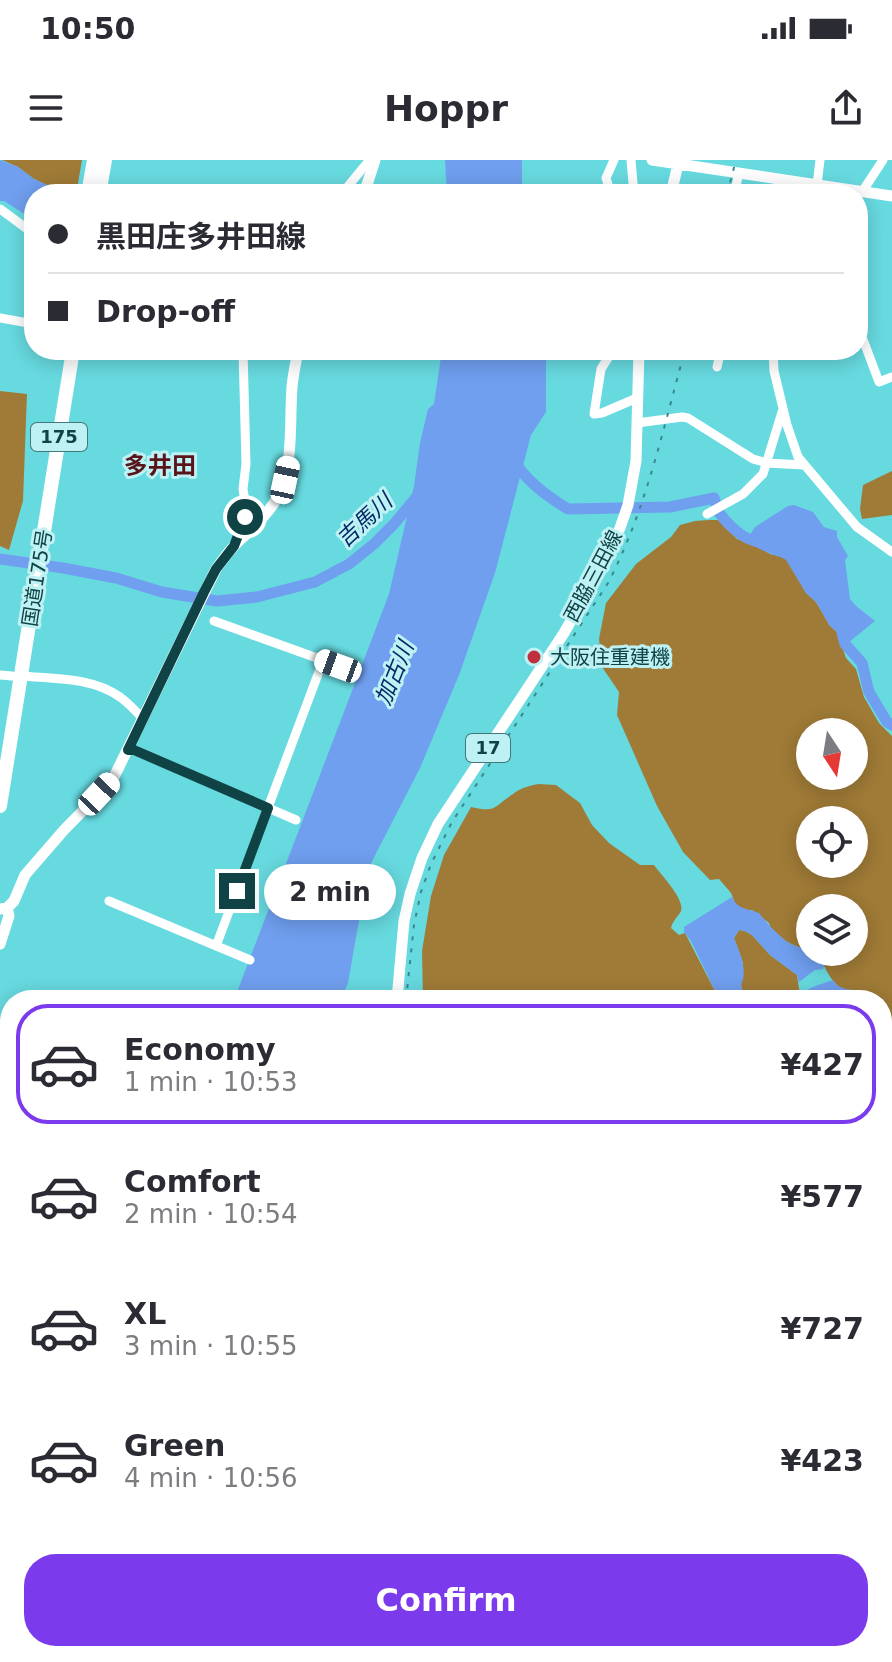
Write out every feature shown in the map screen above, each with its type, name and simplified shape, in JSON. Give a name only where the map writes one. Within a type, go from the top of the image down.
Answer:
[{"type":"highway","points":[[90,184],[94,160]]},
{"type":"highway","points":[[101,184],[105,160]]},
{"type":"highway","name":"国道175号","points":[[0,751],[11,676],[24,634],[63,360]]},
{"type":"highway","name":"国道175号","points":[[41,522],[71,360]]},
{"type":"highway","name":"国道175号","points":[[0,806],[11,676]]},
{"type":"main road","points":[[367,184],[375,160]]},
{"type":"main road","points":[[652,160],[810,184]]},
{"type":"main road","points":[[673,184],[678,162]]},
{"type":"main road","points":[[868,193],[892,196]]},
{"type":"main road","points":[[0,944],[9,916],[4,908],[14,901],[25,875],[49,846],[112,781],[216,569],[271,508],[285,480],[292,442],[292,387],[296,360]]},
{"type":"main road","name":"西脇三田線","points":[[398,990],[407,907],[427,847],[438,824],[564,633],[602,566],[626,508],[636,461],[639,360]]},
{"type":"street","points":[[350,184],[368,162],[375,160]]},
{"type":"street","points":[[608,184],[606,178],[614,160]]},
{"type":"street","points":[[631,160],[633,184]]},
{"type":"street","points":[[817,184],[820,160]]},
{"type":"street","points":[[867,184],[883,160]]},
{"type":"street","points":[[736,184],[739,173]]},
{"type":"street","points":[[0,210],[24,227]]},
{"type":"street","points":[[0,318],[24,322]]},
{"type":"street","points":[[868,353],[879,382],[892,377]]},
{"type":"street","points":[[234,546],[246,508],[243,489],[246,464],[243,360]]},
{"type":"street","points":[[607,360],[601,369],[594,414],[637,398]]},
{"type":"street","points":[[717,367],[719,360]]},
{"type":"street","points":[[773,360],[783,409],[798,457],[857,527],[892,552]]},
{"type":"street","points":[[707,514],[751,488],[763,474],[783,409]]},
{"type":"street","points":[[637,423],[688,418],[753,459],[804,465]]},
{"type":"street","points":[[214,621],[353,671]]},
{"type":"street","points":[[216,946],[323,661]]},
{"type":"street","points":[[11,676],[94,684],[123,699],[143,719]]},
{"type":"street","points":[[128,750],[296,820]]},
{"type":"street","points":[[109,901],[250,960]]},
{"type":"shaded area","points":[[2,160],[82,160],[78,184],[45,184]]},
{"type":"shaded area","points":[[0,391],[27,394],[23,501],[9,550],[0,546]]},
{"type":"shaded area","points":[[892,471],[892,515],[862,519],[863,485]]},
{"type":"shaded area","points":[[719,520],[737,539],[787,560],[806,593],[837,632],[846,658],[856,669],[864,697],[879,723],[892,736],[892,990],[846,990],[830,977],[824,966],[868,966],[868,894],[796,894],[796,946],[771,929],[769,923],[752,910],[742,910],[719,879],[710,880],[683,852],[657,806],[617,715],[619,692],[602,667],[599,639],[606,603],[636,564],[671,537],[680,525]]},
{"type":"shaded area","points":[[556,785],[580,803],[592,825],[609,843],[640,865],[654,865],[676,894],[681,906],[671,928],[679,935],[685,933],[714,990],[423,990],[422,951],[431,896],[444,855],[471,807],[490,809],[528,786]]},
{"type":"shaded area","points":[[739,930],[752,935],[770,955],[797,975],[799,990],[742,990],[743,963],[734,938]]},
{"type":"water","points":[[0,160],[45,184],[24,184],[24,214],[0,201]]},
{"type":"water","points":[[445,160],[522,160],[522,184],[446,184]]},
{"type":"water","name":"加古川","points":[[441,360],[546,360],[546,412],[531,435],[495,573],[459,675],[420,768],[368,869],[345,990],[238,990],[389,594],[428,409],[434,404]]},
{"type":"water","points":[[794,505],[813,512],[824,527],[837,531],[837,537],[848,556],[845,560],[850,599],[875,621],[843,647],[837,632],[806,593],[786,560],[745,542],[755,527]]},
{"type":"water","points":[[732,897],[740,906],[759,913],[778,934],[796,946],[796,966],[824,967],[799,982],[797,975],[770,955],[752,935],[739,930],[734,938],[744,973],[742,990],[715,990],[684,927]]},
{"type":"water","points":[[833,980],[843,988],[852,990],[807,990]]},
{"type":"waterway","points":[[514,460],[538,488],[568,509],[670,507],[714,498],[717,507]]},
{"type":"waterway","name":"吉馬川","points":[[0,559],[116,578],[162,592],[217,601],[257,597],[315,582],[349,564],[374,544],[419,494]]},
{"type":"waterway","points":[[718,511],[736,531],[759,542]]},
{"type":"waterway","points":[[842,633],[845,644],[862,663],[869,692],[892,725]]},
{"type":"railway","points":[[730,184],[736,160]]},
{"type":"railway","points":[[407,990],[414,925],[431,864],[452,822],[608,583],[643,498],[682,360]]},
{"type":"place","name":"大阪住重建機","points":[[534,657]]},
{"type":"district","name":"多井田","points":[[160,466]]},
{"type":"route","points":[[237,891],[268,808],[128,750],[204,592],[216,569],[234,546],[245,517]]}]
